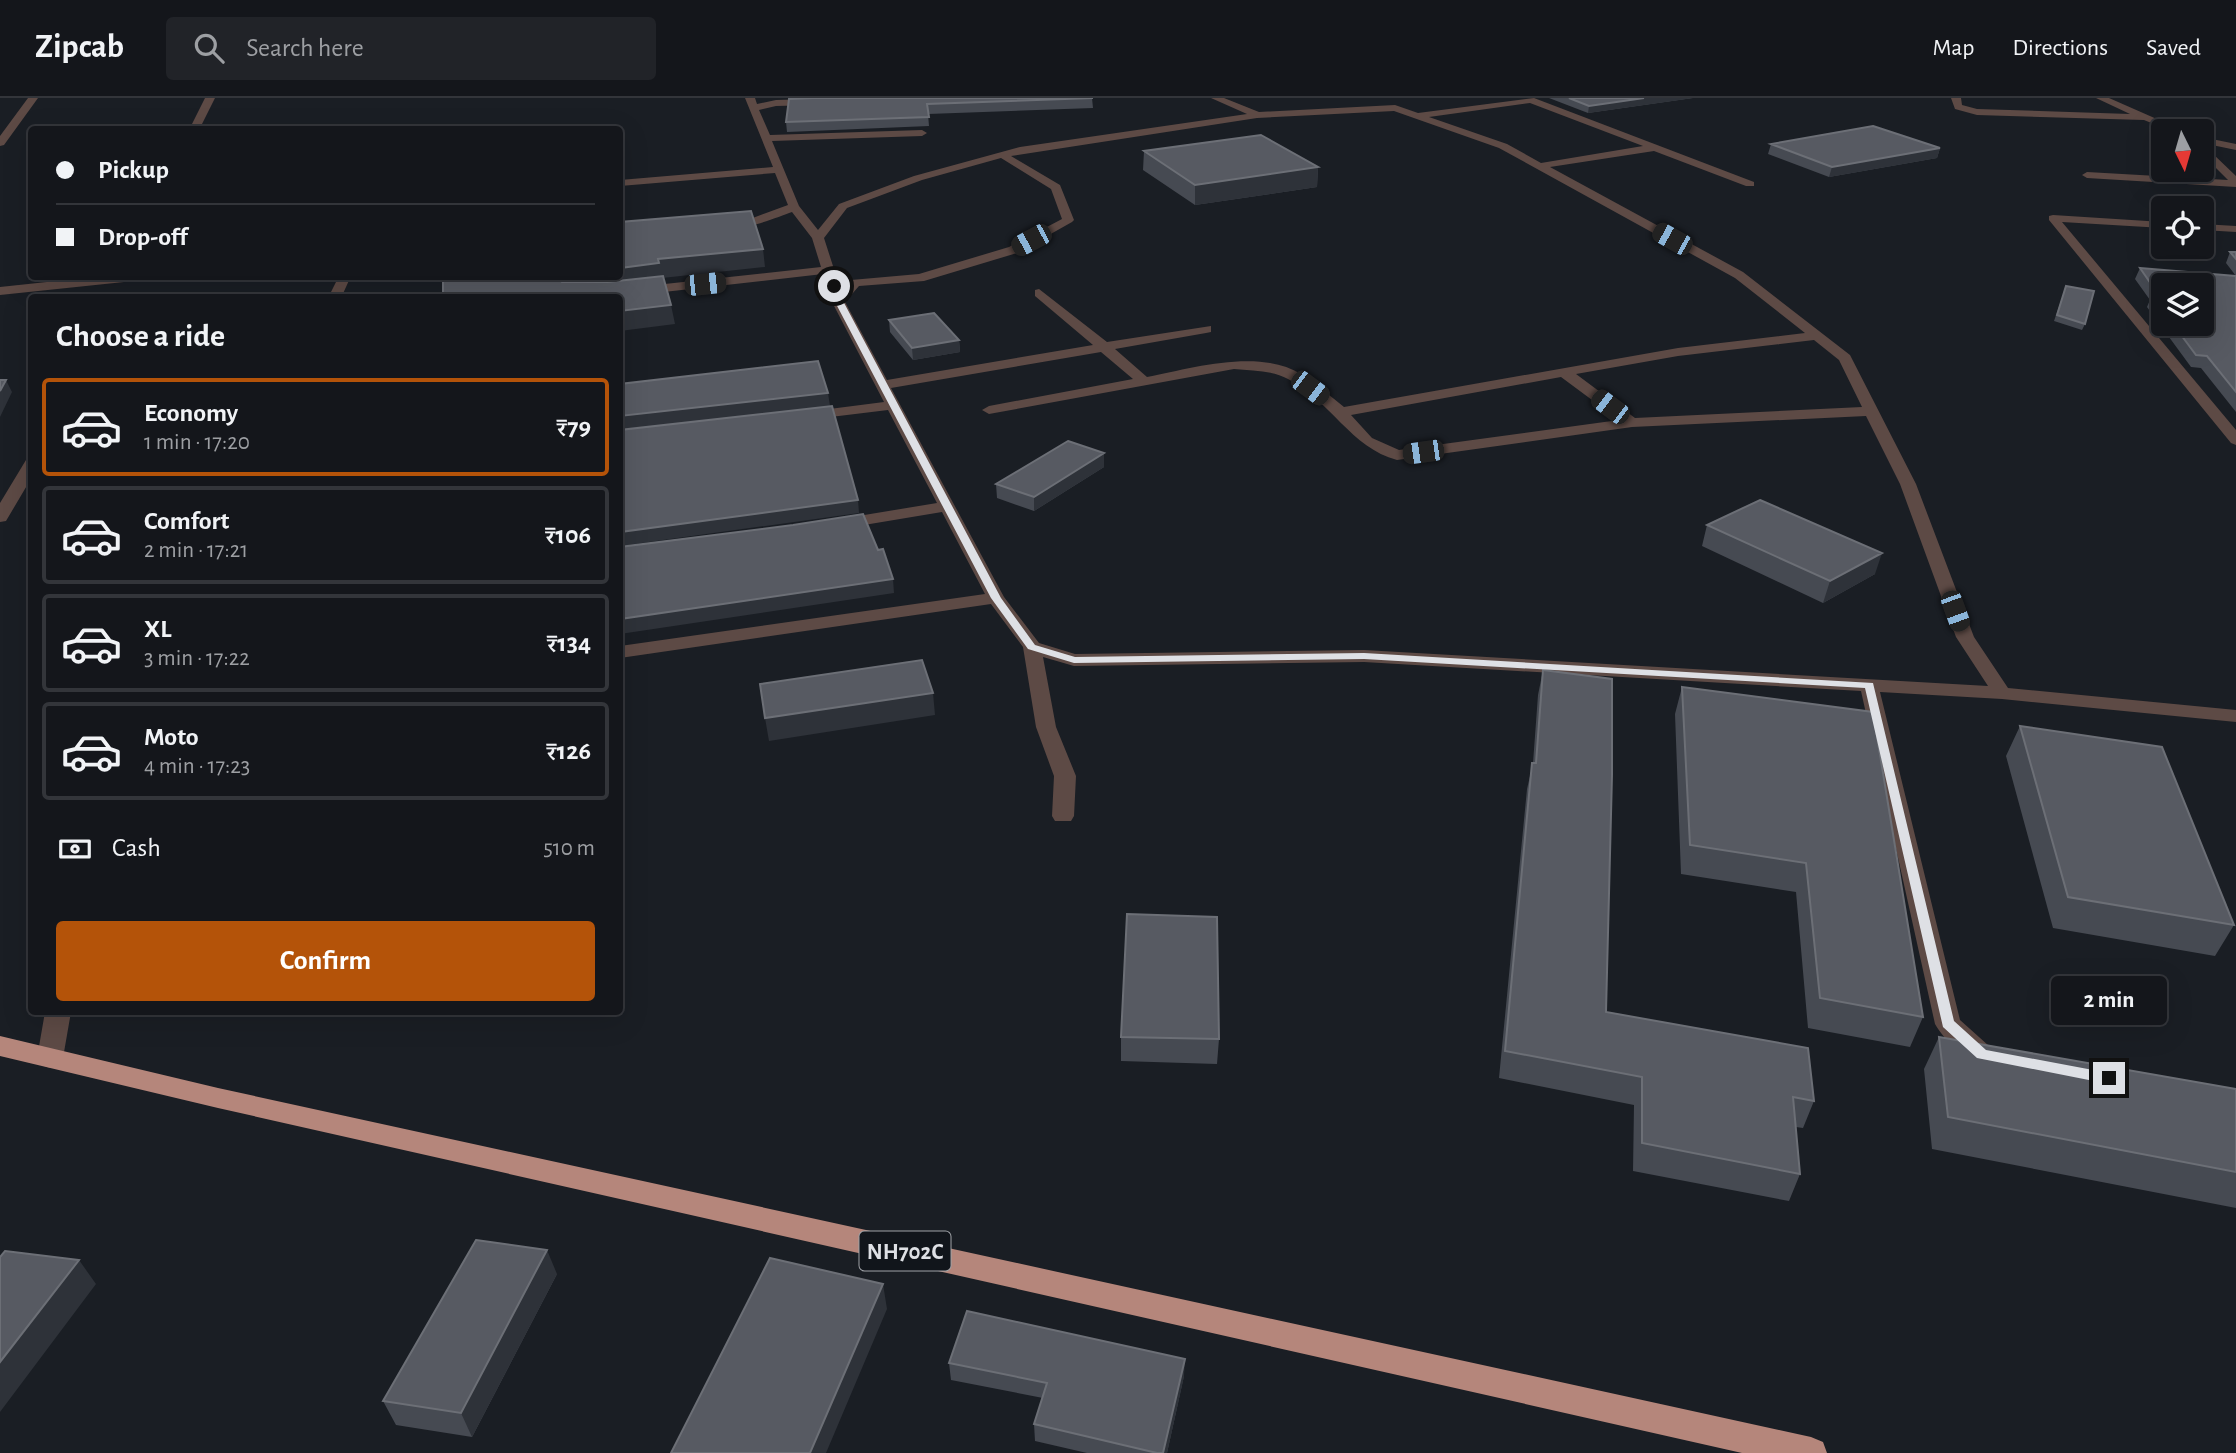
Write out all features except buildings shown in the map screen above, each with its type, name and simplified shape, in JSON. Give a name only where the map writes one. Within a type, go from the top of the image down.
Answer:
[{"type":"highway","name":"NH702C","points":[[0,1046],[246,1105],[1811,1453]]},
{"type":"street","points":[[0,143],[33,98]]},
{"type":"street","points":[[196,126],[210,98]]},
{"type":"street","points":[[1216,98],[1258,115]]},
{"type":"street","points":[[1379,98],[1395,108],[1503,146],[1739,275],[1845,358],[1908,484],[1965,636],[2002,693]]},
{"type":"street","points":[[1956,98],[1958,107],[1977,112],[2145,117]]},
{"type":"street","points":[[2101,98],[2151,119]]},
{"type":"street","points":[[1415,115],[1531,100],[1750,184]]},
{"type":"street","points":[[825,102],[752,103],[794,207],[818,238],[838,302],[996,598],[1032,647],[1046,727],[1065,776],[1063,816]]},
{"type":"street","points":[[818,238],[843,206],[918,178],[1024,149],[1258,115],[1395,108]]},
{"type":"street","points":[[766,138],[922,133]]},
{"type":"street","points":[[2214,144],[2236,147]]},
{"type":"street","points":[[1539,166],[1654,148]]},
{"type":"street","points":[[838,302],[855,284],[920,278],[1013,250],[1068,220],[1056,187],[1003,155]]},
{"type":"street","points":[[2214,161],[2236,183]]},
{"type":"street","points":[[623,183],[779,170]]},
{"type":"street","points":[[2087,174],[2236,183]]},
{"type":"street","points":[[712,225],[751,222],[794,207]]},
{"type":"street","points":[[2151,224],[2053,218],[2236,440]]},
{"type":"street","points":[[2214,228],[2236,229]]},
{"type":"street","points":[[619,293],[830,270]]},
{"type":"street","points":[[0,291],[97,280]]},
{"type":"street","points":[[1039,293],[1144,382]]},
{"type":"street","points":[[883,385],[1206,330]]},
{"type":"street","points":[[1341,412],[1678,352],[1817,336]]},
{"type":"street","points":[[989,410],[1234,365],[1274,369],[1294,376],[1341,412],[1367,441],[1397,455],[1632,423],[1872,411]]},
{"type":"street","points":[[1566,374],[1632,423]]},
{"type":"street","points":[[784,418],[893,405]]},
{"type":"street","points":[[2,511],[28,469]]},
{"type":"street","points":[[823,527],[947,506]]},
{"type":"street","points":[[623,652],[996,598]]},
{"type":"street","points":[[1032,647],[1074,660],[1364,656],[2002,693],[2236,716]]},
{"type":"street","points":[[1869,685],[1948,1024],[1982,1054],[2022,1062]]},
{"type":"street","points":[[50,1058],[57,1015]]},
{"type":"route","points":[[834,286],[838,302],[996,598],[1032,647],[1074,660],[1364,656],[1869,685],[1948,1024],[1982,1054],[2109,1078]]}]
